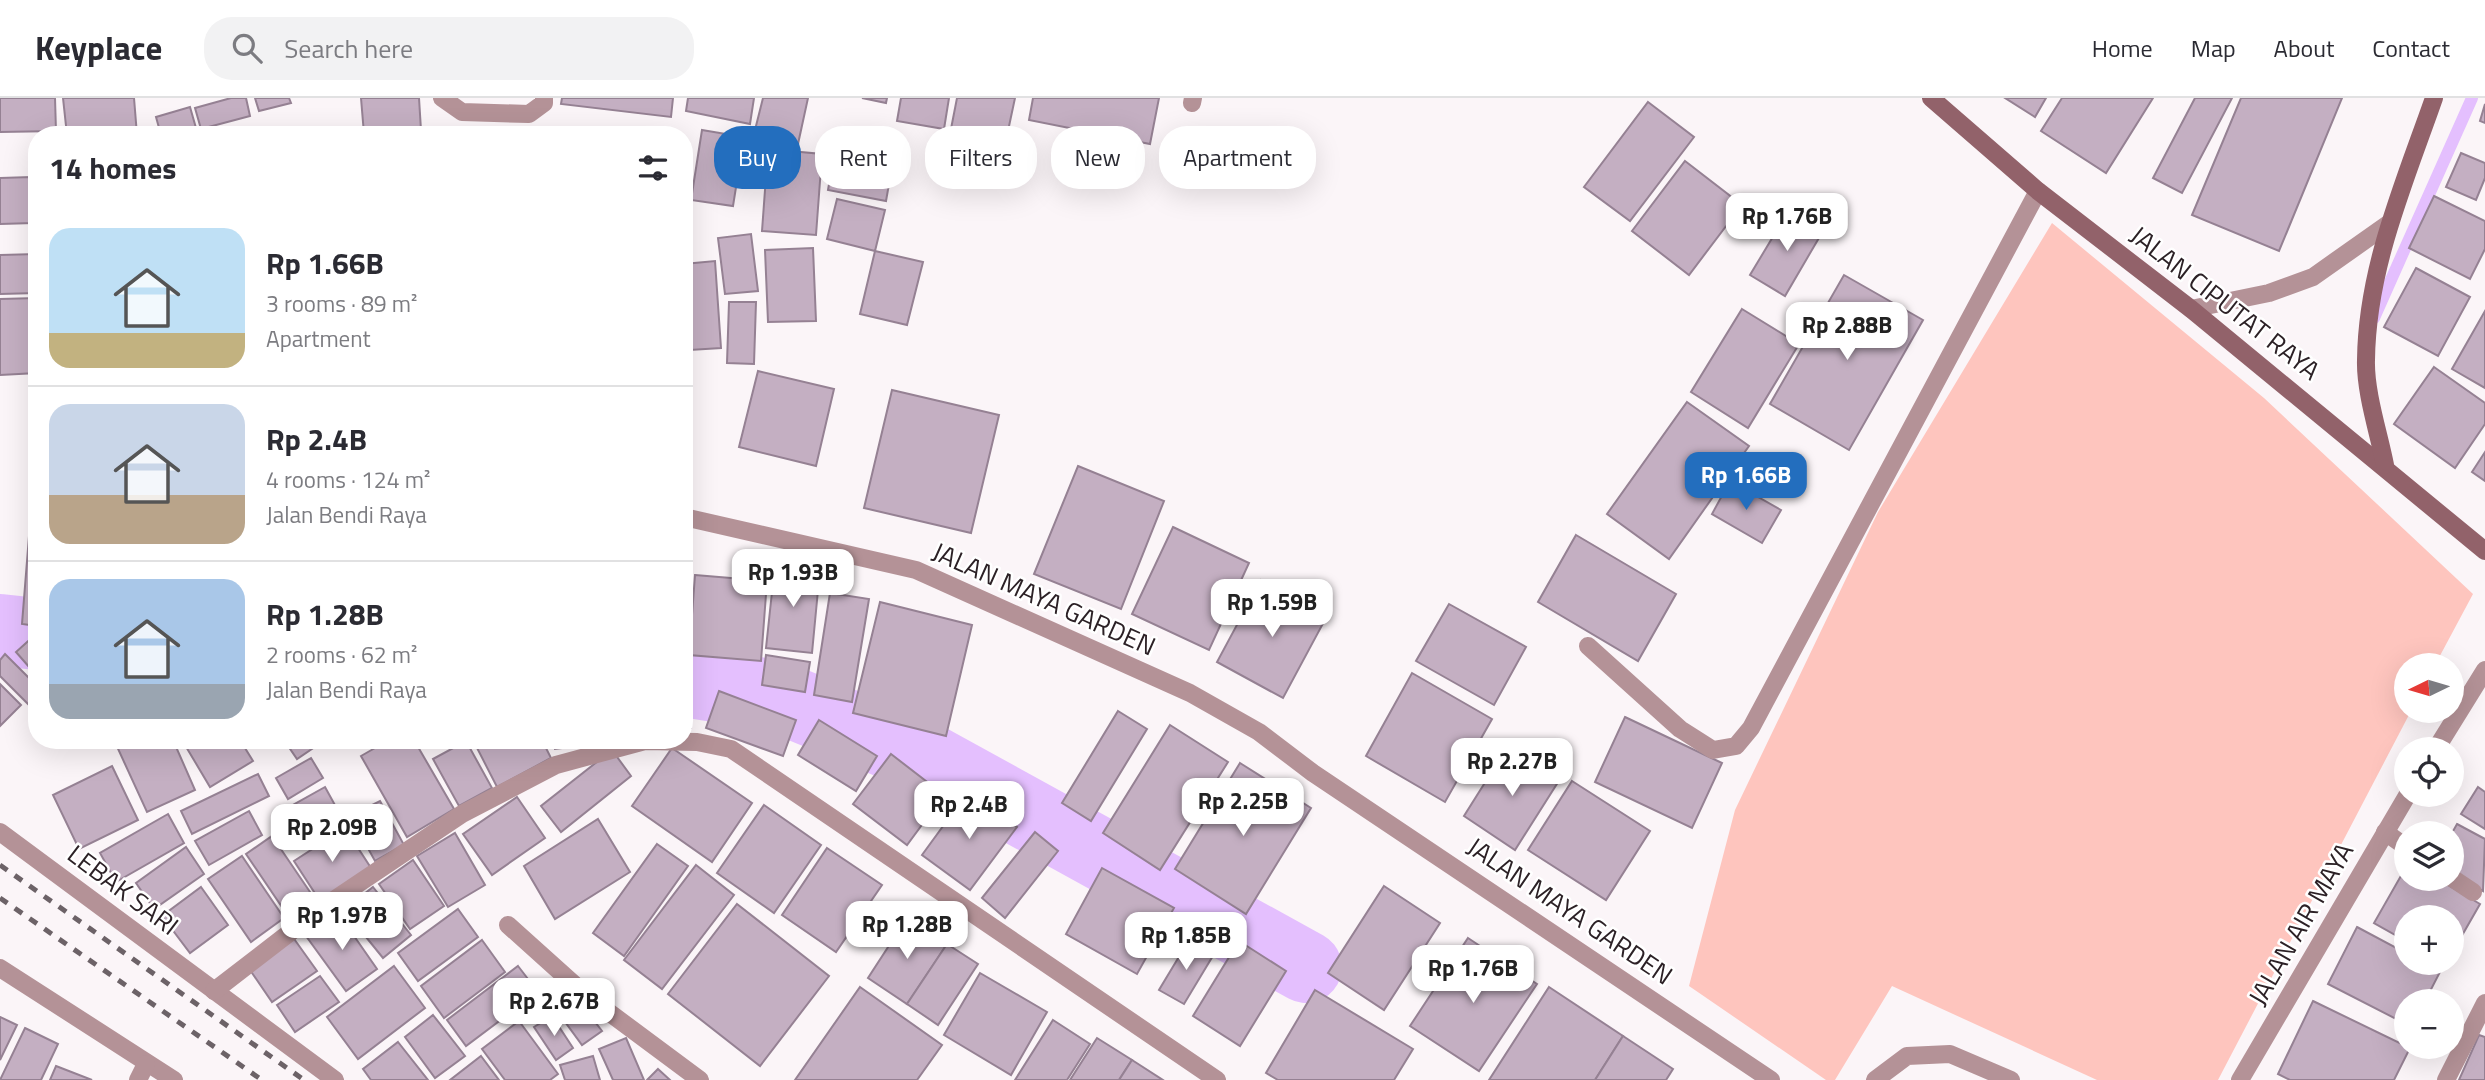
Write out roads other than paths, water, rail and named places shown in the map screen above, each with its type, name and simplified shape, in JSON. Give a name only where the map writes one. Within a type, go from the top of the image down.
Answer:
[{"type":"main road","name":"JALAN CIPUTAT RAYA","points":[[1931,98],[2038,191],[2191,309],[2385,465],[2485,551]]},
{"type":"main road","points":[[2385,465],[2366,363],[2371,301],[2388,224],[2434,98]]},
{"type":"street","points":[[442,98],[462,112],[529,114],[544,98]]},
{"type":"street","points":[[1588,646],[1680,729],[1713,750],[1736,746],[1751,728],[2038,191]]},
{"type":"street","points":[[2191,309],[2269,293],[2313,277],[2388,224]]},
{"type":"street","name":"JALAN MAYA GARDEN","points":[[693,519],[916,570],[1190,693],[1259,732],[1313,773],[1771,1080]]},
{"type":"street","points":[[2443,737],[2485,670]]},
{"type":"street","points":[[693,742],[731,749],[1217,1080]]},
{"type":"street","points":[[214,991],[319,910],[462,814],[556,765],[615,749]]},
{"type":"street","name":"JALAN AIR MAYA","points":[[2240,1080],[2400,807]]},
{"type":"street","name":"LEBAK SARI","points":[[0,832],[335,1080]]},
{"type":"street","points":[[2385,832],[2394,838]]},
{"type":"street","points":[[2464,886],[2473,892]]},
{"type":"street","points":[[508,925],[587,996],[700,1080]]},
{"type":"street","points":[[0,968],[142,1072],[174,1080]]},
{"type":"street","points":[[2446,1080],[2485,1003]]},
{"type":"street","points":[[1875,1080],[1907,1056],[1950,1055],[2011,1080]]},
{"type":"waterway","points":[[2374,318],[2472,98]]},
{"type":"waterway","points":[[0,630],[28,633]]},
{"type":"waterway","points":[[693,682],[776,696],[926,758],[1306,967]]},
{"type":"railway","points":[[0,865],[304,1080]]},
{"type":"railway","points":[[0,898],[262,1080]]}]
